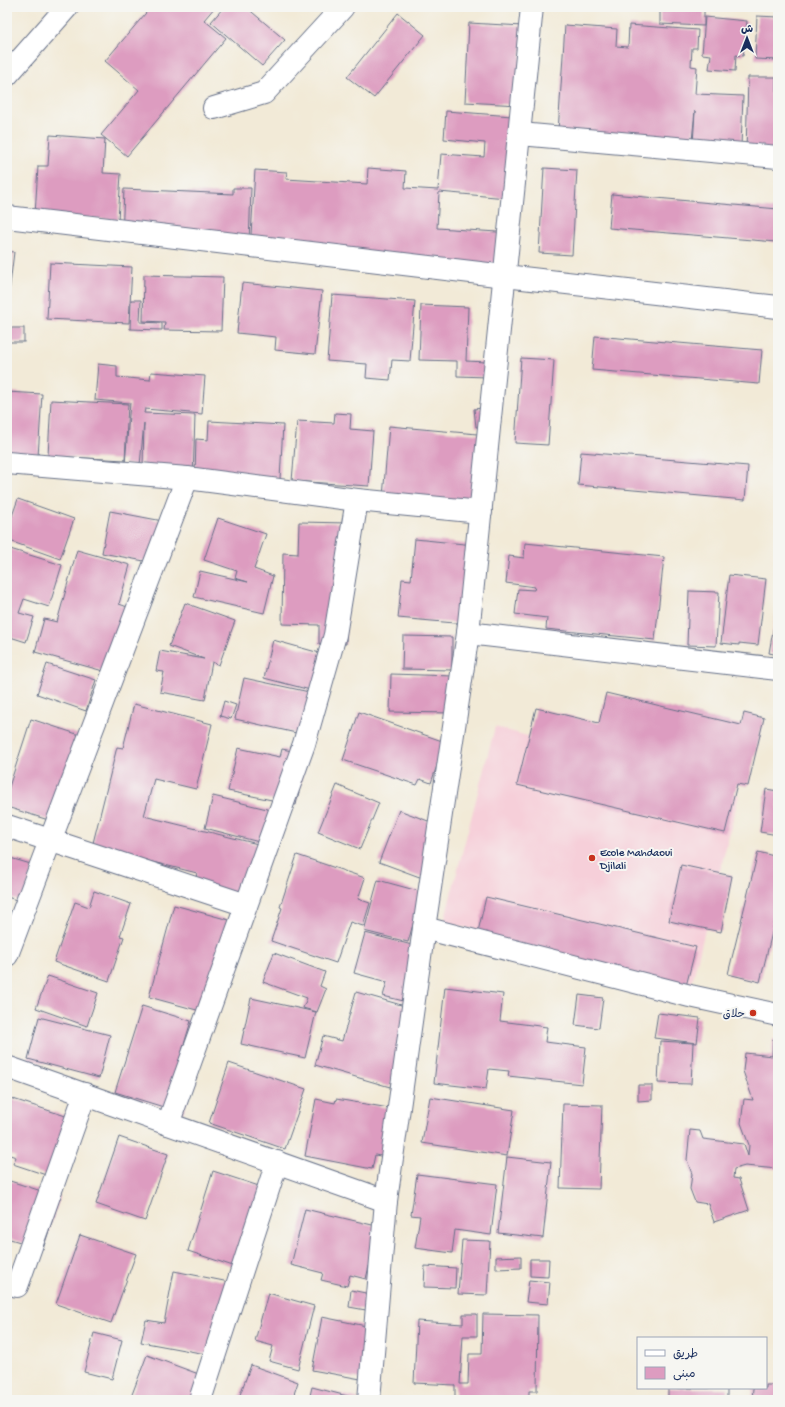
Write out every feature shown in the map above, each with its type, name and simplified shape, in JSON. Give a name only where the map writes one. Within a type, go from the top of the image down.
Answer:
[{"type":"street","points":[[7,75],[67,7]]},
{"type":"street","points":[[214,108],[264,92],[343,7]]},
{"type":"street","points":[[369,1400],[386,1201],[424,928],[468,633],[532,7]]},
{"type":"street","points":[[520,134],[778,157]]},
{"type":"street","points":[[7,217],[778,307]]},
{"type":"street","points":[[7,463],[187,478],[357,500],[481,512]]},
{"type":"street","points":[[7,955],[49,840],[187,478]]},
{"type":"street","points":[[168,1124],[304,744],[335,635],[357,500]]},
{"type":"street","points":[[468,633],[778,669]]},
{"type":"street","points":[[7,826],[246,905]]},
{"type":"street","points":[[424,928],[690,996],[778,1015]]},
{"type":"street","points":[[7,1067],[386,1201]]},
{"type":"street","points":[[17,1286],[86,1094]]},
{"type":"street","points":[[200,1400],[277,1162]]},
{"type":"shaded area","name":"Ecole Mahdaoui Djilali","points":[[495,727],[739,795],[691,986],[444,922]]},
{"type":"building","points":[[151,7],[215,7],[204,20],[226,38],[127,156],[101,135],[139,90],[105,61]]},
{"type":"building","points":[[224,7],[246,7],[285,40],[262,66],[211,22]]},
{"type":"building","points":[[660,7],[704,9],[704,26],[660,24]]},
{"type":"building","points":[[398,13],[425,35],[374,98],[347,77]]},
{"type":"building","points":[[757,16],[778,17],[778,60],[755,59]]},
{"type":"building","points":[[705,17],[747,21],[743,56],[736,55],[735,71],[709,69],[711,55],[702,54]]},
{"type":"building","points":[[469,23],[523,26],[518,105],[465,102]]},
{"type":"building","points":[[565,25],[617,29],[616,46],[628,47],[629,25],[698,30],[697,48],[692,48],[691,66],[697,67],[695,94],[743,96],[741,146],[693,144],[695,111],[692,141],[558,132]]},
{"type":"building","points":[[748,77],[776,77],[776,91],[778,91],[778,153],[746,152]]},
{"type":"building","points":[[446,111],[525,117],[518,199],[439,192],[437,228],[512,233],[510,268],[250,252],[255,170],[287,172],[286,179],[367,184],[368,168],[406,171],[405,188],[438,190],[441,154],[484,157],[485,143],[444,139]]},
{"type":"building","points":[[50,135],[105,139],[103,173],[121,174],[118,220],[35,215],[38,166],[48,166]]},
{"type":"building","points":[[544,168],[577,170],[572,255],[539,253]]},
{"type":"building","points":[[233,188],[251,188],[249,244],[122,238],[124,189],[233,194]]},
{"type":"building","points":[[612,194],[778,209],[776,242],[609,228]]},
{"type":"building","points":[[7,251],[14,252],[8,301],[7,301]]},
{"type":"building","points":[[50,263],[132,267],[129,323],[47,319]]},
{"type":"building","points":[[144,275],[223,277],[221,331],[164,330],[165,322],[143,321]]},
{"type":"building","points":[[242,283],[322,291],[315,354],[275,350],[276,337],[237,333]]},
{"type":"building","points":[[332,295],[415,301],[410,361],[392,360],[390,380],[366,378],[367,364],[327,361]]},
{"type":"building","points":[[131,300],[141,300],[140,322],[162,323],[162,330],[130,329]]},
{"type":"building","points":[[421,305],[468,307],[466,361],[487,362],[487,377],[457,376],[457,361],[419,360]]},
{"type":"building","points":[[7,328],[24,328],[24,342],[7,342]]},
{"type":"building","points":[[595,336],[762,350],[759,384],[592,370]]},
{"type":"building","points":[[521,358],[554,360],[548,445],[515,443]]},
{"type":"building","points":[[98,364],[117,366],[117,377],[150,380],[151,372],[205,376],[202,414],[145,409],[144,413],[195,415],[193,479],[143,466],[144,423],[140,465],[125,464],[130,403],[95,400]]},
{"type":"building","points":[[7,392],[42,394],[38,457],[7,455]]},
{"type":"building","points":[[51,400],[128,404],[125,460],[48,456]]},
{"type":"building","points":[[490,407],[492,425],[476,427],[474,409]]},
{"type":"building","points":[[335,413],[351,414],[350,429],[373,431],[369,486],[292,481],[297,421],[334,423]]},
{"type":"building","points":[[209,421],[283,425],[280,479],[195,475],[196,439],[208,440]]},
{"type":"building","points":[[389,426],[488,435],[482,506],[383,497]]},
{"type":"building","points":[[581,452],[748,466],[745,500],[578,485]]},
{"type":"building","points":[[18,499],[74,519],[60,559],[7,540],[7,514],[12,516]]},
{"type":"building","points":[[110,511],[168,522],[160,564],[102,553]]},
{"type":"building","points":[[218,518],[266,534],[254,569],[273,576],[264,613],[194,597],[200,571],[248,582],[235,578],[237,571],[204,560]]},
{"type":"building","points":[[299,522],[348,523],[346,644],[319,644],[319,625],[282,624],[283,553],[298,554]]},
{"type":"building","points":[[415,539],[474,545],[466,624],[398,618],[402,579],[411,580]]},
{"type":"building","points":[[525,543],[664,557],[655,640],[546,629],[547,618],[515,614],[518,589],[534,590],[535,587],[506,583],[509,556],[524,558]]},
{"type":"building","points":[[7,548],[62,565],[49,607],[24,599],[19,613],[34,617],[26,642],[7,636]]},
{"type":"building","points":[[77,550],[130,565],[119,604],[133,609],[114,674],[35,652],[44,619],[57,622]]},
{"type":"building","points":[[729,575],[766,579],[758,645],[721,643]]},
{"type":"building","points":[[689,591],[719,592],[716,646],[687,645]]},
{"type":"building","points":[[185,603],[235,621],[219,665],[212,662],[205,700],[160,692],[164,672],[156,671],[160,651],[204,659],[169,646]]},
{"type":"building","points":[[778,608],[778,655],[769,653]]},
{"type":"building","points":[[403,636],[452,637],[452,670],[402,669]]},
{"type":"building","points":[[273,640],[327,655],[318,692],[264,678]]},
{"type":"building","points":[[47,664],[96,680],[86,711],[37,694]]},
{"type":"building","points":[[391,674],[453,676],[452,713],[390,712]]},
{"type":"building","points":[[244,678],[314,693],[305,735],[235,719]]},
{"type":"building","points":[[606,693],[741,725],[744,713],[764,718],[748,786],[737,784],[725,833],[517,785],[536,708],[599,723]]},
{"type":"building","points":[[224,701],[236,705],[231,719],[220,716]]},
{"type":"building","points":[[134,704],[212,724],[196,789],[154,779],[144,816],[266,846],[250,916],[194,886],[197,873],[92,847],[117,747],[123,748]]},
{"type":"building","points":[[359,712],[445,742],[431,783],[420,779],[417,785],[343,760]]},
{"type":"building","points":[[31,719],[86,737],[58,823],[7,807],[7,793]]},
{"type":"building","points":[[238,748],[280,757],[282,749],[307,754],[296,805],[228,791]]},
{"type":"building","points":[[337,785],[379,803],[360,849],[318,832]]},
{"type":"building","points":[[766,789],[778,791],[778,835],[760,832]]},
{"type":"building","points":[[213,796],[271,810],[263,843],[205,828]]},
{"type":"building","points":[[399,810],[444,827],[425,879],[379,862]]},
{"type":"building","points":[[758,852],[778,857],[778,908],[760,982],[728,974]]},
{"type":"building","points":[[297,855],[365,878],[358,899],[370,903],[363,926],[350,922],[336,963],[271,941],[282,908],[280,907]]},
{"type":"building","points":[[7,857],[34,865],[23,902],[7,897]]},
{"type":"building","points":[[681,865],[732,876],[721,932],[669,921]]},
{"type":"building","points":[[378,880],[422,892],[408,942],[364,931]]},
{"type":"building","points":[[94,891],[131,904],[120,936],[124,937],[109,981],[54,962],[75,902],[89,907]]},
{"type":"building","points":[[486,897],[696,947],[686,986],[477,936]]},
{"type":"building","points":[[174,905],[240,923],[215,1015],[149,997]]},
{"type":"building","points":[[365,933],[416,946],[420,1005],[383,996],[387,982],[354,973]]},
{"type":"building","points":[[274,953],[325,972],[320,986],[326,989],[317,1012],[303,1008],[307,998],[263,982]]},
{"type":"building","points":[[48,976],[98,993],[87,1026],[36,1008]]},
{"type":"building","points":[[445,987],[503,994],[500,1021],[547,1027],[545,1042],[586,1047],[582,1084],[508,1076],[509,1071],[489,1069],[486,1089],[434,1083]]},
{"type":"building","points":[[356,992],[422,1011],[400,1051],[390,1087],[315,1065],[323,1036],[342,1041]]},
{"type":"building","points":[[579,995],[603,998],[599,1028],[575,1025]]},
{"type":"building","points":[[251,998],[316,1012],[305,1058],[241,1044]]},
{"type":"building","points":[[142,1006],[191,1021],[179,1061],[197,1067],[183,1113],[115,1092]]},
{"type":"building","points":[[658,1013],[700,1018],[697,1043],[654,1038]]},
{"type":"building","points":[[39,1017],[110,1035],[99,1078],[28,1059]]},
{"type":"building","points":[[773,1039],[778,1040],[778,1169],[745,1166],[734,1169],[733,1178],[739,1179],[749,1210],[714,1222],[708,1204],[695,1202],[690,1189],[692,1174],[687,1160],[690,1130],[700,1131],[703,1139],[744,1144],[748,1156],[749,1145],[741,1123],[744,1099],[753,1100],[743,1071],[745,1053],[772,1056]]},
{"type":"building","points":[[660,1041],[693,1043],[691,1084],[658,1083]]},
{"type":"building","points":[[229,1063],[306,1089],[285,1149],[209,1123]]},
{"type":"building","points":[[638,1085],[652,1085],[652,1100],[638,1101]]},
{"type":"building","points":[[7,1097],[78,1120],[58,1179],[13,1164],[16,1157],[7,1154]]},
{"type":"building","points":[[430,1097],[514,1110],[507,1156],[422,1143]]},
{"type":"building","points":[[316,1099],[335,1103],[336,1099],[395,1109],[386,1157],[375,1155],[372,1169],[305,1156]]},
{"type":"building","points":[[563,1104],[602,1105],[599,1189],[560,1188]]},
{"type":"building","points":[[119,1137],[168,1154],[145,1221],[96,1204]]},
{"type":"building","points":[[507,1157],[551,1162],[543,1238],[498,1233]]},
{"type":"building","points":[[213,1171],[265,1188],[239,1268],[188,1251]]},
{"type":"building","points":[[417,1174],[497,1184],[491,1235],[455,1230],[452,1253],[415,1248],[420,1216],[411,1215]]},
{"type":"building","points":[[7,1180],[60,1197],[43,1249],[7,1238]]},
{"type":"building","points":[[305,1209],[389,1229],[380,1269],[369,1266],[366,1279],[350,1275],[347,1286],[321,1280],[323,1273],[291,1265]]},
{"type":"building","points":[[80,1235],[136,1254],[111,1323],[56,1304]]},
{"type":"building","points":[[462,1240],[490,1241],[487,1295],[458,1294]]},
{"type":"building","points":[[521,1256],[521,1268],[496,1269],[496,1257]]},
{"type":"building","points":[[530,1259],[549,1259],[548,1277],[530,1276]]},
{"type":"building","points":[[425,1266],[456,1268],[455,1288],[424,1287]]},
{"type":"building","points":[[174,1271],[234,1283],[222,1357],[141,1342],[146,1320],[164,1323]]},
{"type":"building","points":[[529,1280],[550,1282],[548,1304],[526,1302]]},
{"type":"building","points":[[351,1290],[380,1296],[377,1312],[349,1307]]},
{"type":"building","points":[[268,1293],[314,1306],[298,1369],[269,1361],[273,1346],[255,1341]]},
{"type":"building","points":[[463,1314],[477,1314],[477,1336],[463,1336],[460,1384],[468,1384],[469,1354],[482,1354],[483,1314],[538,1315],[537,1391],[529,1391],[529,1400],[455,1400],[455,1385],[414,1383],[417,1321],[463,1324]]},
{"type":"building","points":[[322,1317],[376,1328],[366,1380],[312,1370]]},
{"type":"building","points":[[94,1333],[122,1340],[112,1379],[84,1372]]},
{"type":"building","points":[[147,1355],[204,1376],[196,1400],[139,1400],[131,1397]]},
{"type":"building","points":[[251,1365],[298,1382],[292,1400],[238,1400]]},
{"type":"building","points":[[767,1385],[778,1385],[778,1400],[752,1400],[753,1389],[767,1389]]},
{"type":"building","points":[[312,1387],[359,1399],[359,1400],[309,1400]]},
{"type":"building","points":[[668,1389],[727,1389],[727,1400],[668,1400]]},
{"type":"place","name":"Ecole Mahdaoui Djilali","points":[[592,858]]},
{"type":"place","name":"حلاق","points":[[753,1013]]}]
